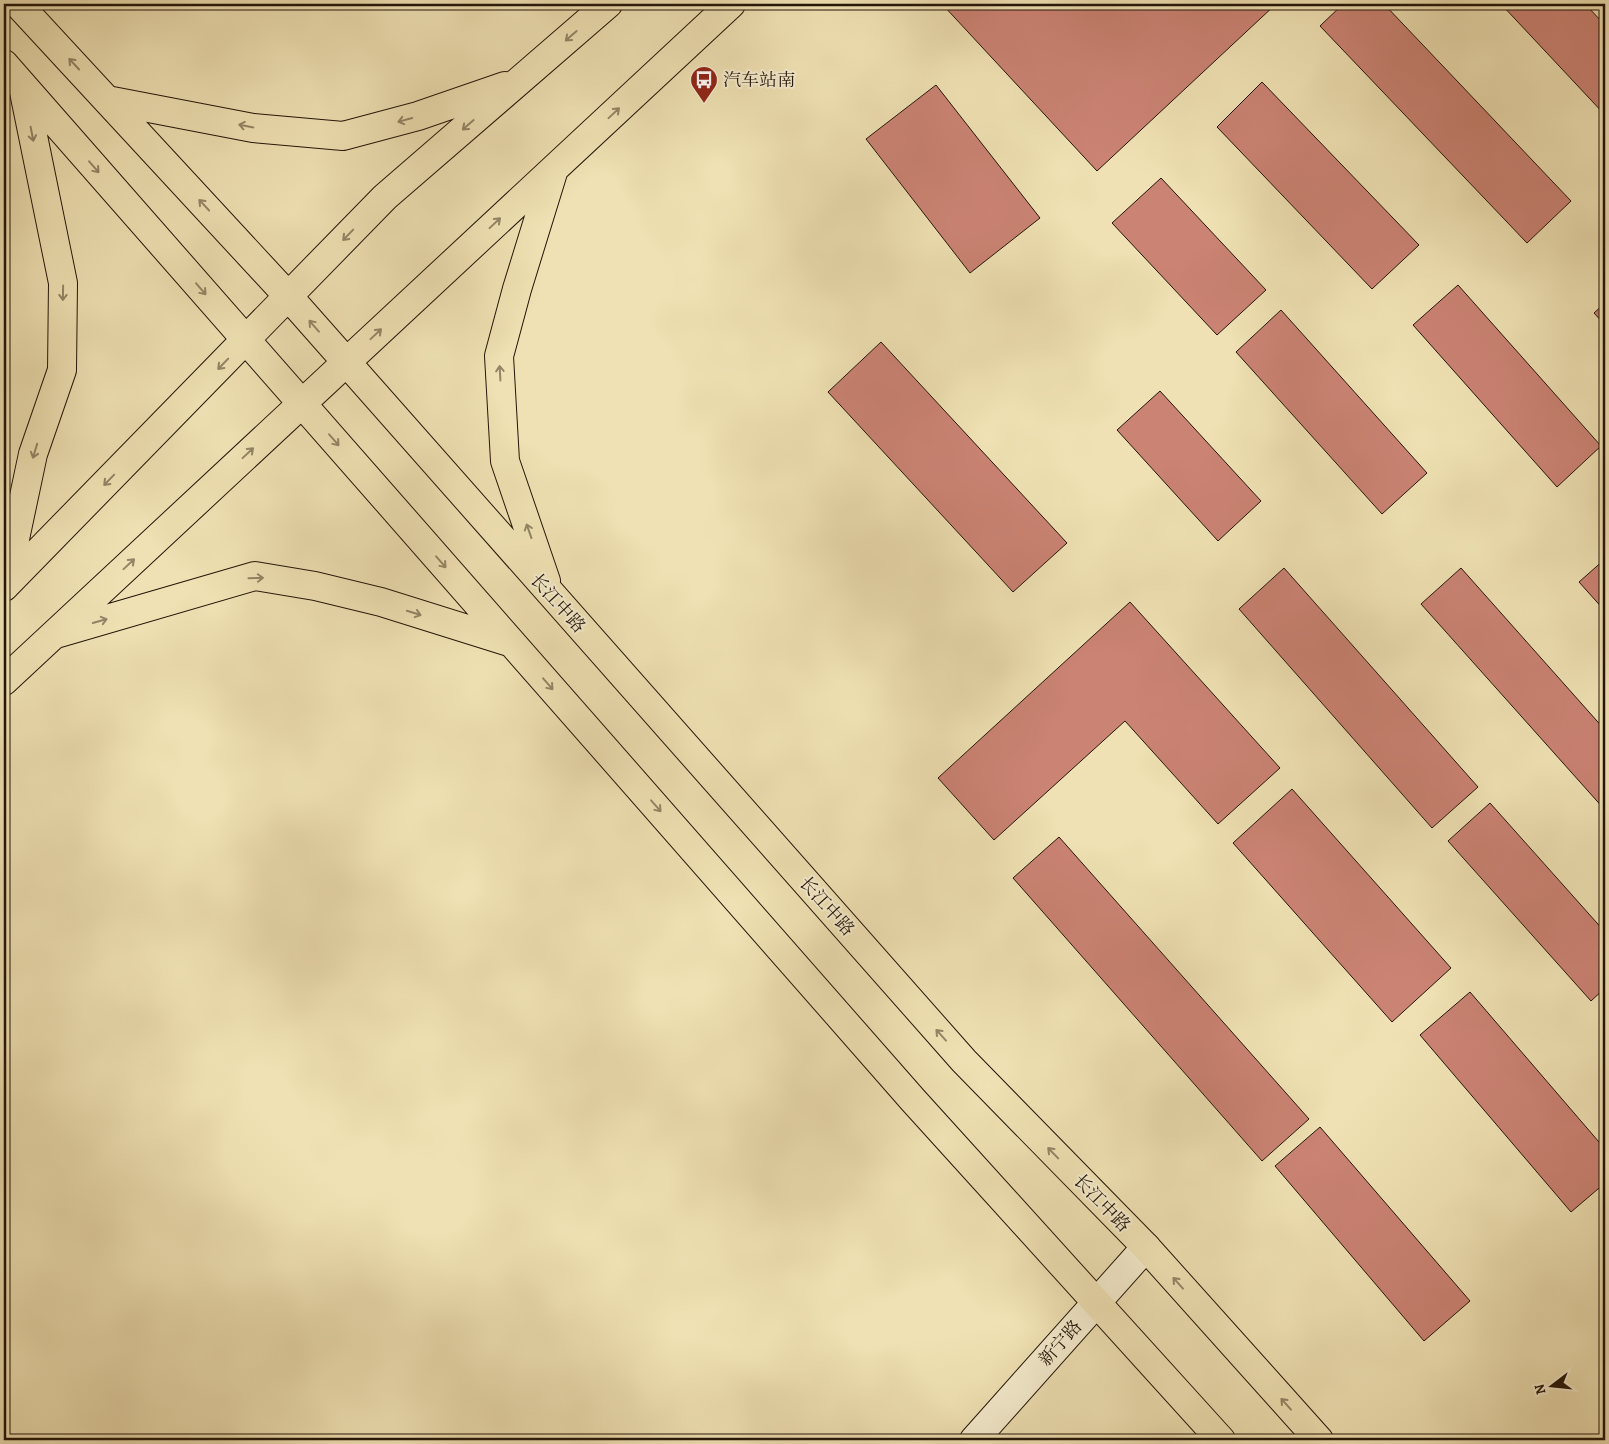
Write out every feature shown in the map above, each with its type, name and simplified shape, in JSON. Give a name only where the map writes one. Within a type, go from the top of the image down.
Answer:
[{"type":"main road","name":"长江中路","points":[[18,4],[288,296],[964,1061],[1146,1247],[1318,1440]]},
{"type":"main road","points":[[4,586],[385,197],[608,4]]},
{"type":"main road","points":[[4,680],[731,4]]},
{"type":"main road","points":[[4,64],[913,1100],[1221,1440]]},
{"type":"main road","points":[[107,100],[253,128],[343,136],[418,116],[518,82]]},
{"type":"main road","points":[[4,586],[33,454],[62,370],[63,282],[23,86]]},
{"type":"main road","points":[[550,594],[505,461],[499,356],[517,289],[554,168]]},
{"type":"main road","points":[[53,634],[255,576],[315,586],[381,602],[512,643]]},
{"type":"street","name":"新宁路","points":[[974,1440],[1146,1247]]},
{"type":"building","points":[[942,4],[1276,4],[1097,171]]},
{"type":"building","points":[[1343,4],[1384,4],[1571,201],[1527,243],[1320,26]]},
{"type":"building","points":[[1501,4],[1585,4],[1605,25],[1605,115]]},
{"type":"building","points":[[1262,82],[1419,245],[1372,289],[1217,127]]},
{"type":"building","points":[[936,85],[1040,218],[970,273],[866,139]]},
{"type":"building","points":[[1161,178],[1266,290],[1217,335],[1112,223]]},
{"type":"building","points":[[1458,285],[1601,446],[1557,487],[1413,325]]},
{"type":"building","points":[[1605,303],[1605,325],[1594,313]]},
{"type":"building","points":[[1281,310],[1427,473],[1382,514],[1236,352]]},
{"type":"building","points":[[881,342],[1067,543],[1013,592],[828,392]]},
{"type":"building","points":[[1160,391],[1261,501],[1218,541],[1117,430]]},
{"type":"building","points":[[1605,559],[1605,611],[1579,582]]},
{"type":"building","points":[[1284,568],[1478,787],[1432,828],[1239,609]]},
{"type":"building","points":[[1461,568],[1605,730],[1605,810],[1421,604]]},
{"type":"building","points":[[1130,602],[1280,768],[1218,824],[1125,721],[994,840],[938,778]]},
{"type":"building","points":[[1292,789],[1451,968],[1392,1022],[1233,843]]},
{"type":"building","points":[[1490,803],[1605,932],[1605,988],[1591,1001],[1448,841]]},
{"type":"building","points":[[1059,837],[1309,1119],[1262,1161],[1013,878]]},
{"type":"building","points":[[1470,992],[1605,1149],[1605,1183],[1571,1212],[1420,1035]]},
{"type":"building","points":[[1320,1127],[1470,1301],[1424,1341],[1275,1166]]},
{"type":"place","name":"汽车站南","points":[[704,104]]}]
